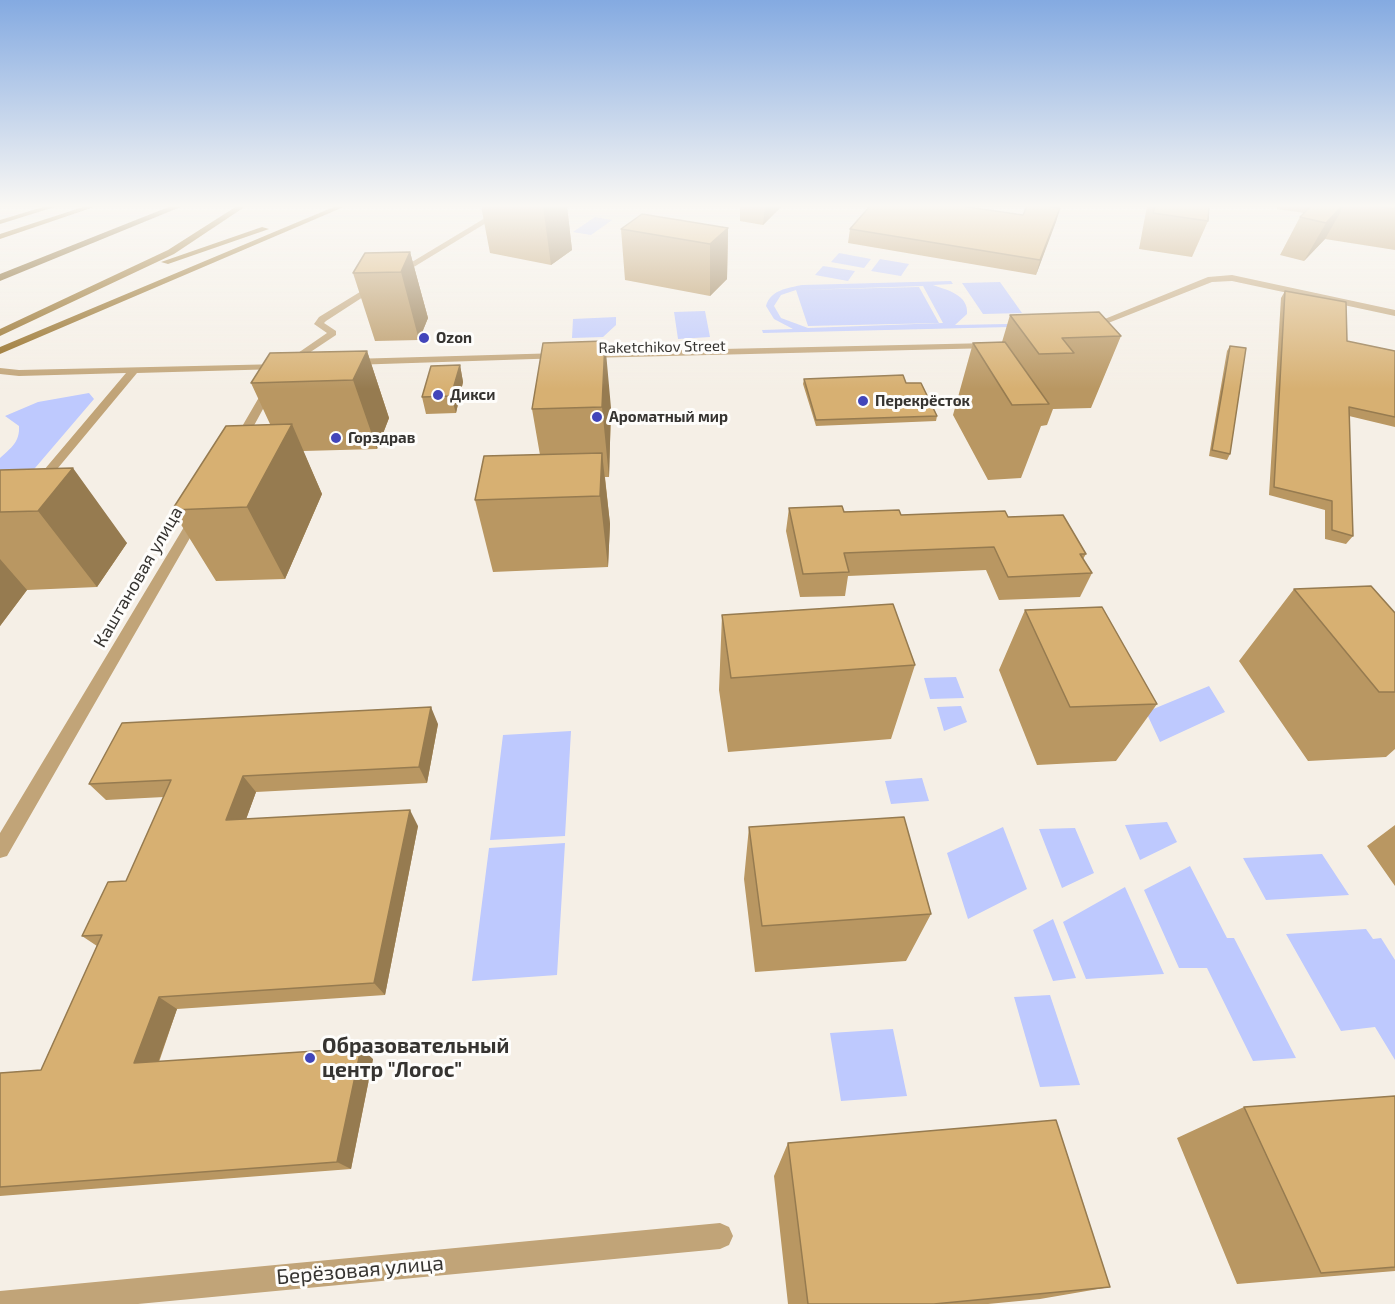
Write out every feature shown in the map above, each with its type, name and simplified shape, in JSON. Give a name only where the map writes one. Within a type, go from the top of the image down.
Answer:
[{"type":"highway","points":[[0,278],[28,267]]},
{"type":"main road","points":[[0,333],[141,267]]},
{"type":"main road","points":[[100,287],[153,267]]},
{"type":"main road","points":[[0,351],[198,267]]},
{"type":"street","points":[[390,278],[409,267]]},
{"type":"street","points":[[1078,331],[1211,279],[1232,278],[1395,313]]},
{"type":"street","points":[[232,454],[282,366],[333,333],[319,324],[322,319],[380,284]]},
{"type":"street","name":"Raketchikov Street","points":[[566,364],[341,366],[1006,345],[967,355],[578,363]]},
{"type":"street","points":[[0,371],[111,371],[306,366]]},
{"type":"street","points":[[31,494],[134,370]]},
{"type":"street","name":"Каштановая улица","points":[[0,850],[201,507]]},
{"type":"street","name":"Берёзовая улица","points":[[0,1304],[720,1236]]},
{"type":"shaded area","points":[[822,267],[855,271],[848,281],[815,275]]},
{"type":"shaded area","points":[[874,267],[907,267],[901,276],[871,271]]},
{"type":"shaded area","points":[[951,281],[953,284],[933,285],[956,294],[964,302],[967,314],[955,325],[1008,324],[1010,327],[763,333],[762,330],[793,329],[774,319],[766,306],[775,293],[802,285]],"holes":[[[923,286],[943,323],[808,328],[781,318],[774,306],[781,295],[796,290],[808,326],[939,323],[919,287],[799,290]]]},
{"type":"shaded area","points":[[1000,282],[1022,313],[983,314],[962,283]]},
{"type":"shaded area","points":[[705,311],[710,337],[678,339],[674,312]]},
{"type":"shaded area","points":[[616,317],[616,325],[603,337],[572,338],[573,319]]},
{"type":"shaded area","points":[[89,393],[94,399],[0,509],[0,458],[14,444],[19,432],[19,426],[5,416],[38,402]]},
{"type":"shaded area","points":[[956,677],[964,698],[930,699],[924,678]]},
{"type":"shaded area","points":[[1209,686],[1225,712],[1160,742],[1146,712]]},
{"type":"shaded area","points":[[961,706],[967,722],[944,731],[937,707]]},
{"type":"shaded area","points":[[571,731],[565,836],[490,840],[503,735]]},
{"type":"shaded area","points":[[922,778],[929,801],[891,804],[885,781]]},
{"type":"shaded area","points":[[1167,822],[1177,842],[1140,860],[1125,825]]},
{"type":"shaded area","points":[[1003,827],[1027,889],[968,919],[947,853]]},
{"type":"shaded area","points":[[1075,828],[1094,873],[1062,888],[1039,829]]},
{"type":"shaded area","points":[[565,843],[557,975],[472,981],[489,848]]},
{"type":"shaded area","points":[[1322,854],[1349,895],[1266,900],[1243,858]]},
{"type":"shaded area","points":[[1190,866],[1227,938],[1234,938],[1296,1058],[1253,1061],[1207,968],[1179,968],[1144,890]]},
{"type":"shaded area","points":[[1125,887],[1164,974],[1086,979],[1063,922]]},
{"type":"shaded area","points":[[1053,919],[1076,978],[1053,981],[1033,930]]},
{"type":"shaded area","points":[[1366,929],[1373,939],[1381,938],[1395,960],[1395,1060],[1375,1027],[1341,1031],[1286,934]]},
{"type":"shaded area","points":[[1050,995],[1080,1085],[1040,1087],[1014,997]]},
{"type":"shaded area","points":[[893,1029],[907,1096],[841,1101],[830,1033]]},
{"type":"building","points":[[357,267],[403,267],[401,272],[353,273]]},
{"type":"building","points":[[1285,291],[1346,302],[1347,341],[1395,351],[1395,417],[1349,407],[1353,536],[1332,530],[1332,501],[1274,487]]},
{"type":"building","points":[[1099,312],[1121,336],[1062,338],[1074,353],[1039,354],[1010,315]]},
{"type":"building","points":[[605,341],[602,407],[532,409],[543,343]]},
{"type":"building","points":[[1005,342],[1049,404],[1012,405],[973,343]]},
{"type":"building","points":[[1230,346],[1246,348],[1230,454],[1212,450]]},
{"type":"building","points":[[367,351],[353,380],[251,383],[270,353]]},
{"type":"building","points":[[460,365],[451,396],[422,397],[431,366]]},
{"type":"building","points":[[903,375],[906,383],[921,383],[937,416],[816,420],[804,379]]},
{"type":"building","points":[[292,424],[247,507],[172,510],[226,426]]},
{"type":"building","points":[[602,453],[600,496],[475,500],[484,456]]},
{"type":"building","points":[[73,468],[38,511],[0,512],[0,470]]},
{"type":"building","points":[[842,506],[844,512],[899,510],[901,515],[1005,511],[1008,517],[1063,515],[1086,554],[1080,554],[1092,573],[1008,577],[994,547],[844,553],[849,572],[803,574],[789,508]]},
{"type":"building","points":[[1371,586],[1395,613],[1395,692],[1379,692],[1294,589]]},
{"type":"building","points":[[893,604],[915,665],[731,678],[722,615]]},
{"type":"building","points":[[1102,607],[1157,704],[1070,707],[1025,610]]},
{"type":"building","points":[[431,707],[419,767],[243,776],[226,820],[410,810],[374,983],[159,997],[134,1063],[361,1048],[337,1162],[0,1187],[0,1073],[41,1070],[102,935],[82,936],[108,882],[126,881],[171,780],[89,784],[122,723]]},
{"type":"building","points":[[904,817],[931,914],[762,926],[749,827]]},
{"type":"building","points":[[1395,1096],[1395,1267],[1321,1273],[1244,1107]]},
{"type":"building","points":[[1056,1120],[1110,1287],[934,1304],[808,1304],[788,1143]]},
{"type":"place","name":"Ozon","points":[[424,338]]},
{"type":"place","name":"Дикси","points":[[438,395]]},
{"type":"place","name":"Перекрёсток","points":[[863,401]]},
{"type":"place","name":"Ароматный мир","points":[[597,417]]},
{"type":"place","name":"Горздрав","points":[[336,438]]},
{"type":"place","name":"Образовательный центр \"Логос\"","points":[[310,1058]]}]
